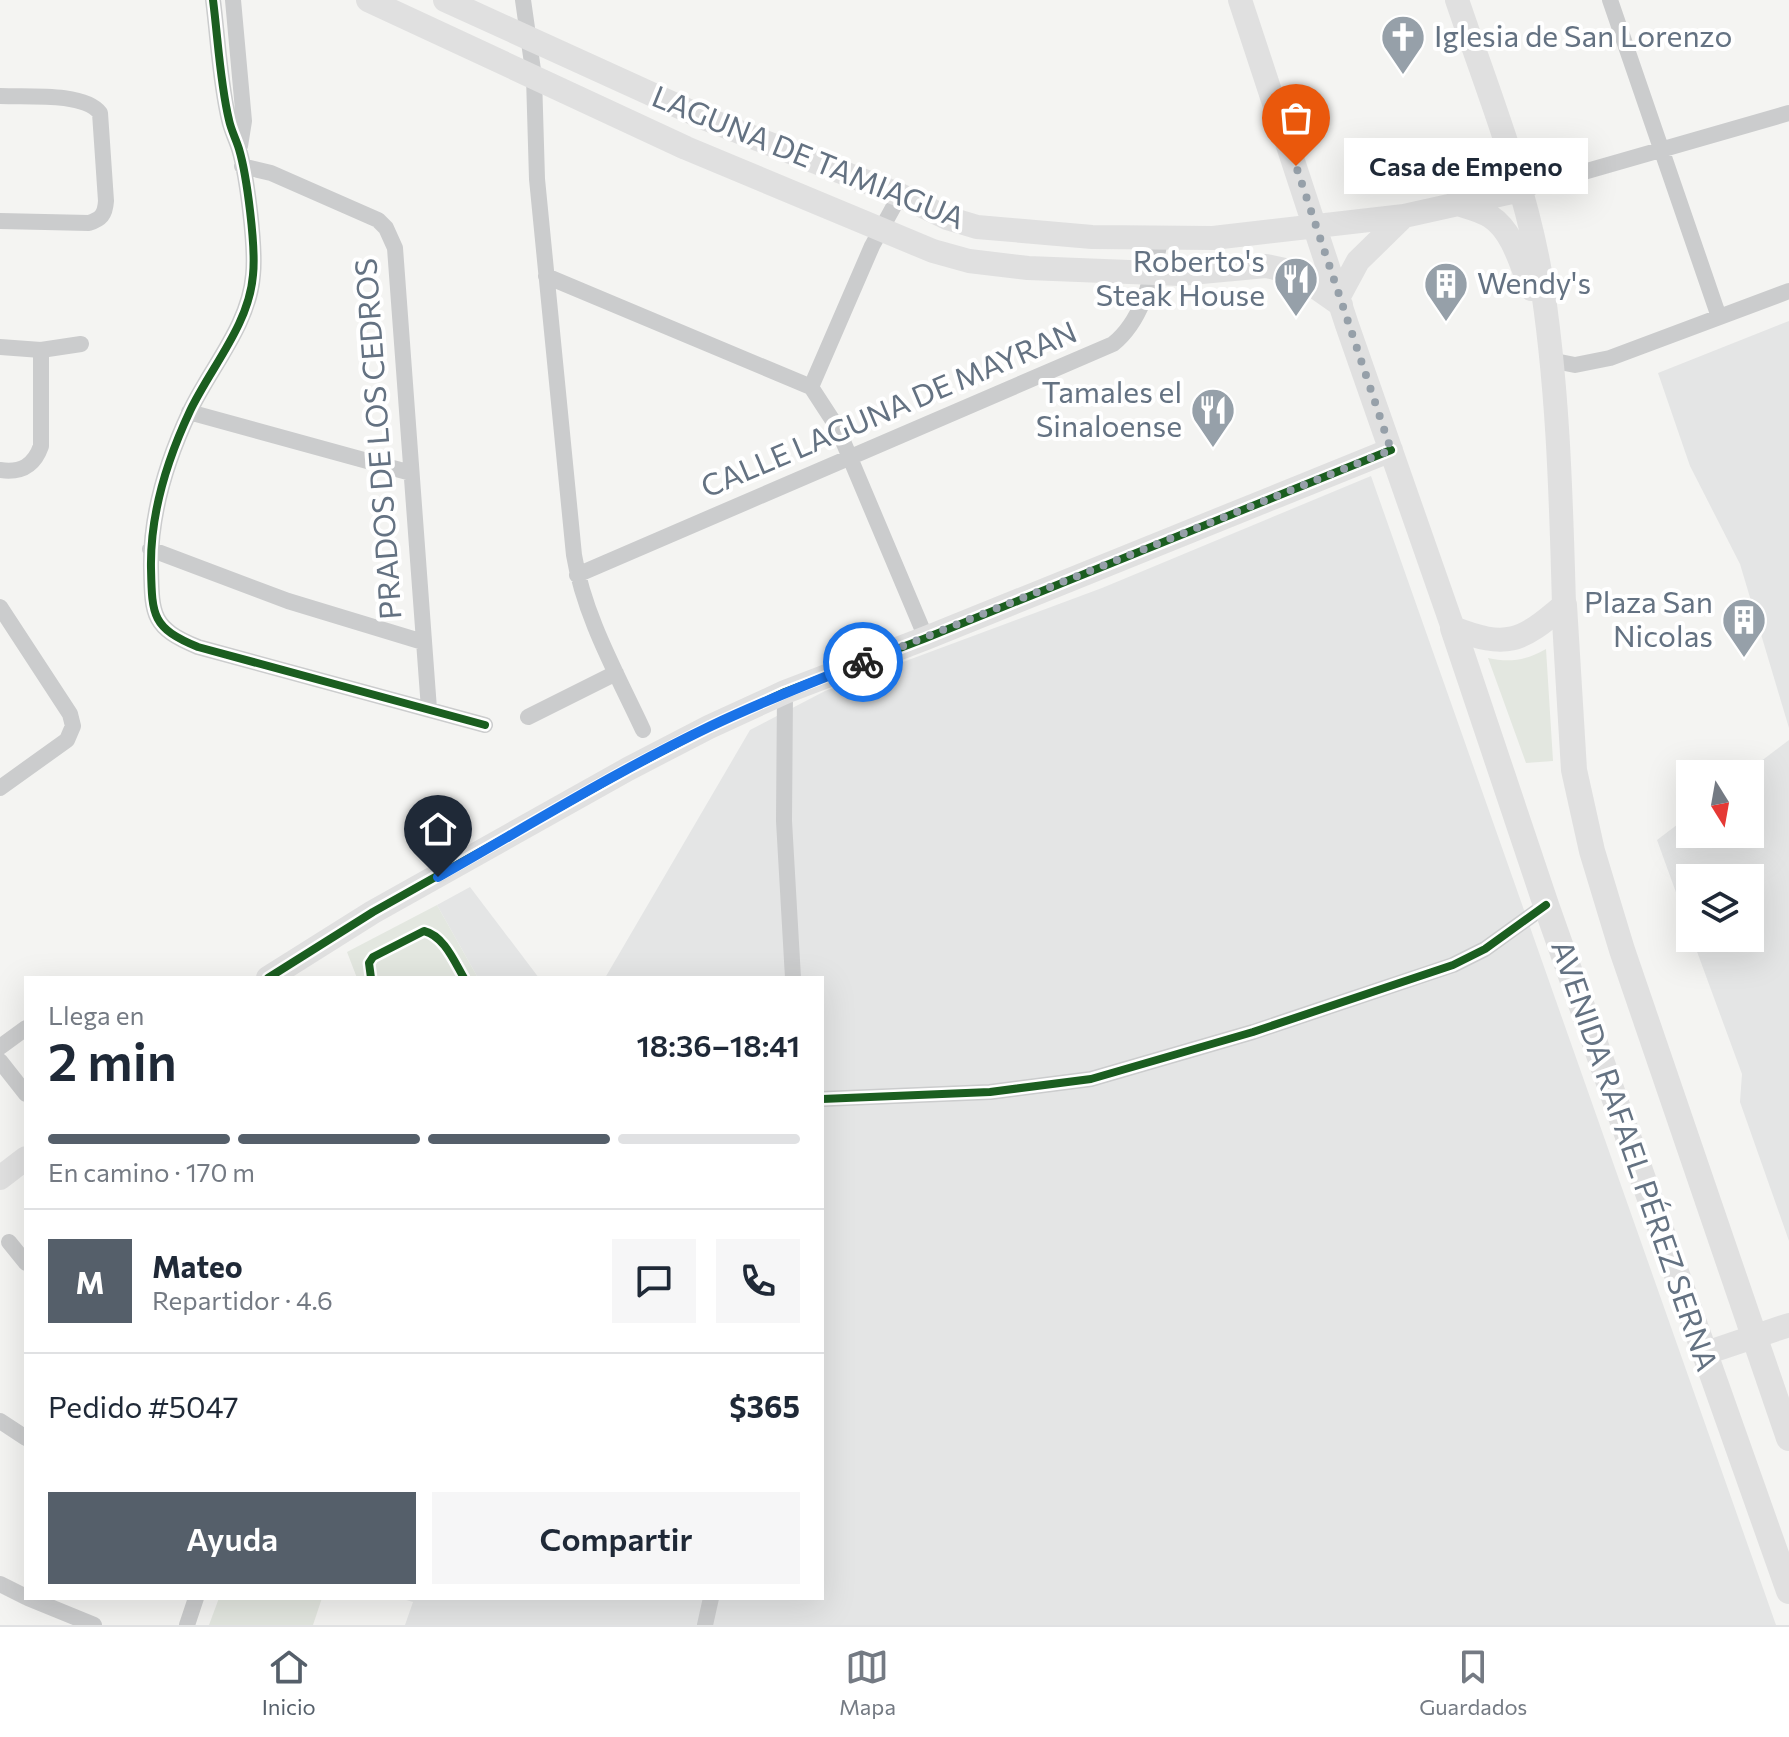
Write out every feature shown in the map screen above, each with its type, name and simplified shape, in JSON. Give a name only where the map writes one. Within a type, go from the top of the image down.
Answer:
[{"type":"main road","name":"LAGUNA DE TAMIAGUA","points":[[368,0],[686,148],[933,251],[969,261],[1028,268],[1180,274],[1266,266],[1294,272],[1340,301]]},
{"type":"main road","name":"LAGUNA DE TAMIAGUA","points":[[445,0],[704,118],[900,195],[947,218],[977,227],[1092,237],[1213,238],[1404,216],[1521,190]]},
{"type":"main road","points":[[1240,0],[1453,628],[1484,639],[1505,641],[1540,626],[1564,605],[1559,471],[1548,328],[1539,269],[1521,190],[1457,0]]},
{"type":"main road","points":[[1461,205],[1491,217],[1503,228],[1516,251],[1548,328]]},
{"type":"main road","points":[[1340,301],[1358,261],[1404,216]]},
{"type":"main road","points":[[271,976],[373,912],[709,727],[785,692],[1391,450]]},
{"type":"main road","name":"AVENIDA RAFAEL PÉREZ SERNA","points":[[1564,605],[1573,758],[1580,806],[1622,950],[1789,1438]]},
{"type":"main road","name":"AVENIDA RAFAEL PÉREZ SERNA","points":[[1453,628],[1546,905],[1789,1591]]},
{"type":"main road","points":[[0,1178],[24,1160]]},
{"type":"main road","points":[[1703,1354],[1789,1325]]},
{"type":"street","points":[[213,0],[229,121],[241,158],[254,258],[251,295],[189,412],[156,503],[150,549],[154,611],[158,623],[180,640],[198,647],[485,725]]},
{"type":"street","points":[[233,0],[244,121],[241,158]]},
{"type":"street","points":[[523,0],[534,77],[537,179],[577,575],[589,610],[643,730]]},
{"type":"street","points":[[1610,0],[1719,317]]},
{"type":"street","points":[[0,96],[77,100],[96,108],[100,113],[106,201],[100,219],[89,223],[0,221]]},
{"type":"street","points":[[1521,190],[1789,113]]},
{"type":"street","name":"PRADOS DE LOS CEDROS","points":[[241,158],[365,213],[378,220],[391,237],[397,268],[429,709]]},
{"type":"street","points":[[811,387],[880,230],[900,195]]},
{"type":"street","name":"CALLE LAGUNA DE MAYRAN","points":[[577,575],[1113,344],[1133,323],[1153,272],[1161,238]]},
{"type":"street","points":[[546,276],[811,387],[837,427],[926,638]]},
{"type":"street","points":[[1550,360],[1575,365],[1610,358],[1789,291]]},
{"type":"street","points":[[0,347],[41,350],[81,344]]},
{"type":"street","points":[[4,471],[20,470],[34,462],[41,446],[41,350]]},
{"type":"street","points":[[189,412],[411,473]]},
{"type":"street","points":[[150,549],[288,601],[423,642]]},
{"type":"street","points":[[0,607],[70,714],[73,726],[67,740],[0,788]]},
{"type":"street","points":[[528,717],[616,673]]},
{"type":"street","points":[[785,692],[784,821],[793,976]]},
{"type":"street","points":[[824,1099],[990,1092],[1091,1079],[1267,1028],[1453,965],[1485,949],[1546,905]]},
{"type":"street","points":[[0,1047],[24,1029]]},
{"type":"street","points":[[0,1061],[24,1091]]},
{"type":"street","points":[[9,1242],[24,1261]]},
{"type":"street","points":[[0,1421],[24,1437]]},
{"type":"street","points":[[0,1584],[24,1596]]},
{"type":"street","points":[[32,1600],[94,1625]]},
{"type":"street","points":[[187,1625],[195,1600]]},
{"type":"street","points":[[705,1625],[711,1600]]},
{"type":"shaded area","points":[[1789,321],[1789,728],[1740,564],[1690,466],[1658,373]]},
{"type":"shaded area","points":[[1371,476],[1776,1625],[405,1625],[413,1602],[406,1600],[824,1600],[824,976],[606,976],[750,730],[825,691],[1102,588]]},
{"type":"shaded area","points":[[1546,649],[1553,761],[1526,763],[1488,658],[1518,660]]},
{"type":"shaded area","points":[[1789,740],[1789,1241],[1740,1102],[1742,1074],[1697,952],[1764,952],[1764,864],[1676,864],[1676,892],[1657,840],[1676,826],[1676,848],[1764,848],[1763,760]]},
{"type":"shaded area","points":[[470,887],[537,976],[477,976],[437,905]]},
{"type":"shaded area","points":[[437,905],[477,976],[356,976],[347,952]]},
{"type":"shaded area","points":[[218,1600],[321,1600],[313,1625],[209,1625]]},
{"type":"cycle path","points":[[213,0],[226,106],[248,193],[253,275],[237,328],[190,411],[162,488],[151,548],[154,609],[163,626],[171,633],[198,647],[485,725]]},
{"type":"cycle path","points":[[271,976],[373,912],[709,727],[785,692],[1391,450]]},
{"type":"cycle path","points":[[824,1099],[990,1092],[1091,1079],[1253,1032],[1453,965],[1485,949],[1546,905]]},
{"type":"cycle path","points":[[371,976],[369,963],[373,957],[424,931],[443,944],[463,976]]},
{"type":"way so far","points":[[863,662],[1391,450],[1296,166]]},
{"type":"place","name":"Iglesia de San Lorenzo","points":[[1403,76]]},
{"type":"place","name":"Casa de Empeno","points":[[1296,166]]},
{"type":"place","name":"Roberto's Steak House","points":[[1296,318]]},
{"type":"place","name":"Wendy's","points":[[1446,323]]},
{"type":"place","name":"Tamales el Sinaloense","points":[[1213,449]]},
{"type":"place","name":"Plaza San Nicolas","points":[[1744,659]]},
{"type":"route","points":[[438,877],[628,769],[709,727],[785,692],[863,662]]}]
